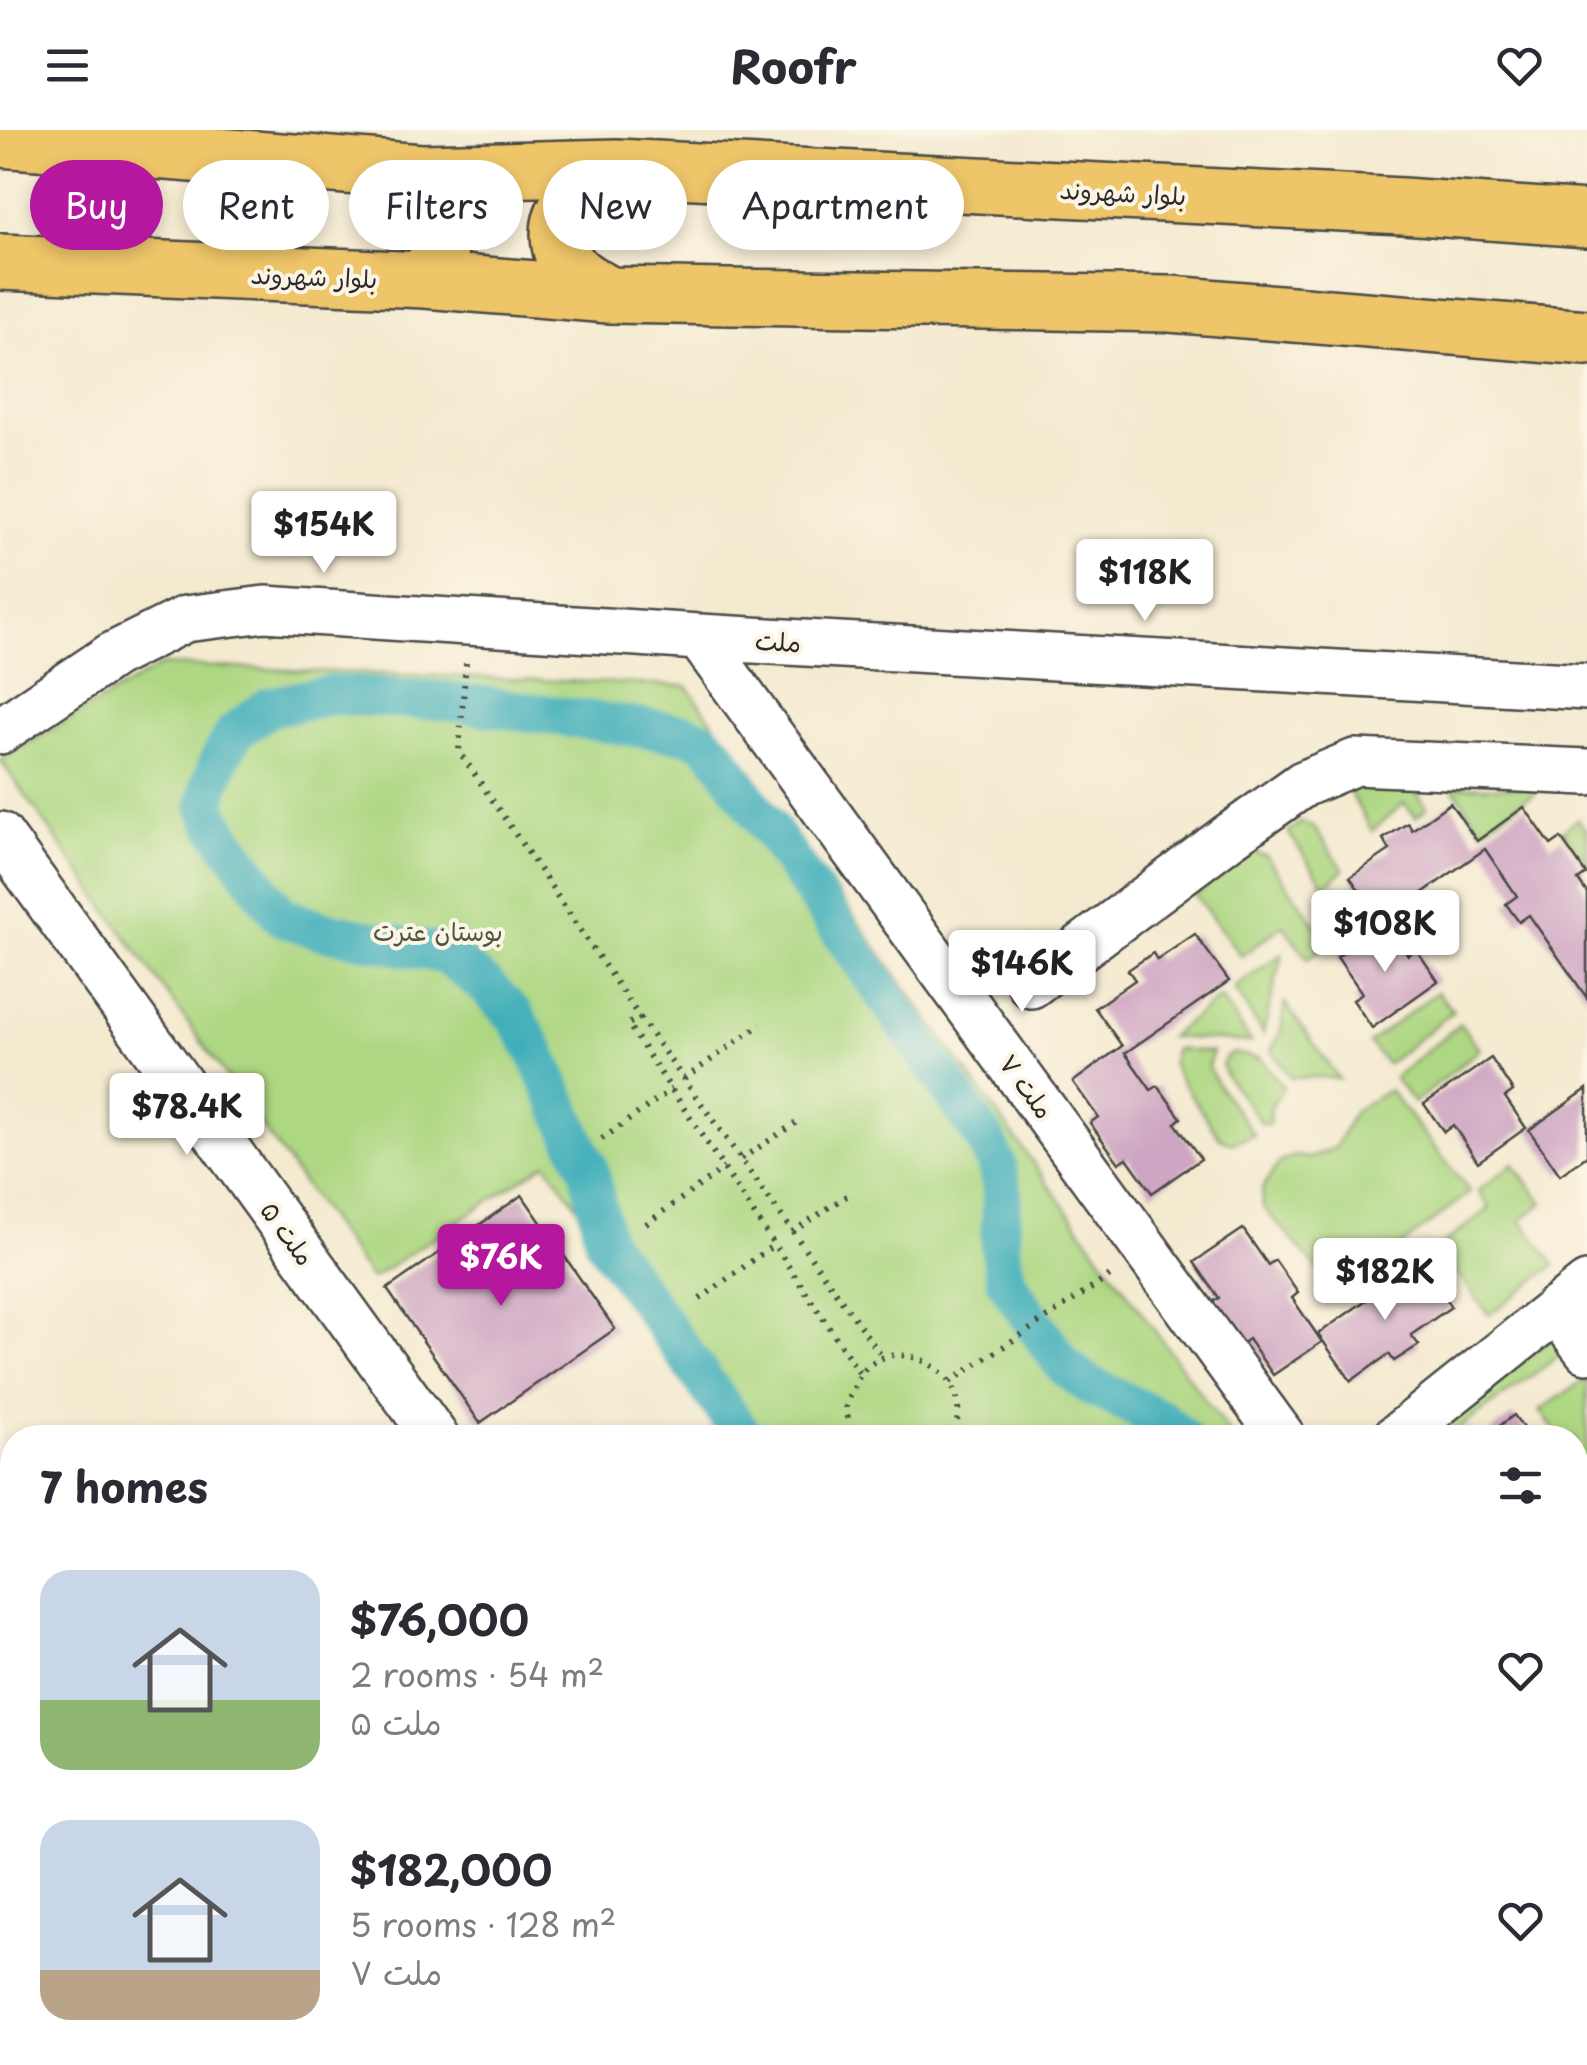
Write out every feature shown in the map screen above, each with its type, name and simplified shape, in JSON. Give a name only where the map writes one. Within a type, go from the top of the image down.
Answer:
[{"type":"main road","name":"بلوار شهروند","points":[[0,139],[349,166]]},
{"type":"main road","name":"بلوار شهروند","points":[[687,171],[1404,206],[1587,219]]},
{"type":"main road","points":[[425,280],[438,261],[440,250]]},
{"type":"main road","points":[[561,250],[574,273],[608,295]]},
{"type":"main road","name":"بلوار شهروند","points":[[0,262],[425,280],[608,295],[1170,304],[1587,338]]},
{"type":"street","name":"ملت","points":[[0,731],[113,655],[185,619],[266,610],[1587,686]]},
{"type":"street","name":"ملت ۷","points":[[699,637],[1274,1425]]},
{"type":"street","points":[[1031,984],[1302,784],[1356,762],[1587,772]]},
{"type":"street","name":"ملت ۵","points":[[0,835],[427,1425]]},
{"type":"street","points":[[1411,1425],[1572,1297],[1587,1350]]},
{"type":"path","points":[[462,690],[459,752],[640,1018],[883,1358]]},
{"type":"path","points":[[640,1018],[628,1024],[860,1374]]},
{"type":"path","points":[[684,1079],[761,1024]]},
{"type":"path","points":[[602,1139],[672,1089]]},
{"type":"path","points":[[741,1159],[800,1120]]},
{"type":"path","points":[[646,1224],[724,1168]]},
{"type":"path","points":[[792,1232],[848,1195]]},
{"type":"path","points":[[700,1299],[774,1244]]},
{"type":"path","points":[[950,1382],[1147,1251]]},
{"type":"path","points":[[851,1425],[846,1407],[860,1374],[883,1358],[908,1355],[933,1363],[950,1382],[958,1405],[956,1425]]},
{"type":"green space","name":"بوستان عترت","points":[[162,665],[687,686],[1223,1425],[734,1425],[546,1163],[371,1279],[0,760]]},
{"type":"green space","points":[[1368,783],[1402,784],[1415,791],[1427,807],[1416,817],[1404,803],[1372,831],[1349,791]]},
{"type":"green space","points":[[1452,786],[1542,788],[1482,829]]},
{"type":"green space","points":[[1578,819],[1587,831],[1587,864],[1562,831]]},
{"type":"green space","points":[[1301,822],[1313,826],[1344,870],[1325,886],[1288,832]]},
{"type":"green space","points":[[1253,852],[1266,856],[1329,943],[1308,959],[1283,925],[1241,956],[1195,895]]},
{"type":"green space","points":[[1282,954],[1263,1034],[1234,988]]},
{"type":"green space","points":[[1437,992],[1453,1011],[1387,1064],[1369,1043]]},
{"type":"green space","points":[[1220,997],[1251,1042],[1169,1037]]},
{"type":"green space","points":[[1285,1003],[1339,1079],[1291,1078],[1271,1050],[1281,1031]]},
{"type":"green space","points":[[1460,1024],[1480,1049],[1414,1103],[1394,1078]]},
{"type":"green space","points":[[1174,1049],[1212,1052],[1208,1067],[1254,1135],[1231,1143],[1220,1138],[1177,1075],[1172,1063]]},
{"type":"green space","points":[[1233,1053],[1261,1059],[1283,1087],[1270,1110],[1269,1124],[1262,1124],[1226,1076],[1222,1065]]},
{"type":"green space","points":[[1389,1090],[1470,1192],[1349,1287],[1333,1286],[1263,1207],[1262,1189],[1280,1162],[1295,1156],[1310,1158],[1335,1148],[1354,1111]]},
{"type":"green space","points":[[1513,1164],[1543,1203],[1521,1220],[1555,1265],[1489,1315],[1438,1248],[1490,1208],[1478,1191]]},
{"type":"green space","points":[[1559,1333],[1570,1348],[1464,1425],[1435,1425]]},
{"type":"green space","points":[[1587,1378],[1587,1425],[1551,1425],[1540,1410]]},
{"type":"building","points":[[1450,803],[1477,841],[1524,807],[1551,845],[1561,838],[1586,874],[1578,880],[1587,893],[1587,998],[1529,915],[1519,922],[1506,904],[1517,896],[1485,849],[1381,922],[1350,877],[1390,850],[1383,839],[1408,823],[1412,830]]},
{"type":"building","points":[[1386,923],[1408,955],[1416,949],[1438,981],[1372,1028],[1353,1000],[1362,993],[1337,957]]},
{"type":"building","points":[[1195,934],[1229,981],[1125,1053],[1151,1090],[1158,1086],[1181,1118],[1175,1123],[1201,1159],[1152,1193],[1127,1158],[1119,1163],[1090,1123],[1098,1117],[1073,1082],[1122,1046],[1095,1008],[1135,980],[1128,970],[1153,953],[1157,960]]},
{"type":"building","points":[[1491,1058],[1513,1091],[1505,1097],[1526,1128],[1478,1162],[1453,1125],[1444,1132],[1424,1104]]},
{"type":"building","points":[[1587,1089],[1587,1156],[1560,1175],[1529,1130]]},
{"type":"building","points":[[522,1195],[615,1329],[480,1423],[387,1289]]},
{"type":"building","points":[[1243,1229],[1268,1265],[1275,1260],[1298,1293],[1292,1298],[1322,1342],[1273,1375],[1248,1339],[1240,1345],[1211,1303],[1219,1298],[1194,1262]]},
{"type":"building","points":[[1420,1262],[1451,1307],[1411,1335],[1419,1345],[1394,1361],[1389,1354],[1351,1381],[1318,1334]]},
{"type":"building","points":[[1514,1415],[1521,1425],[1501,1425]]},
{"type":"waterway","points":[[736,1425],[604,1241],[589,1170],[533,1046],[515,1016],[486,986],[446,955],[321,930],[281,916],[217,828],[206,806],[221,757],[235,732],[269,707],[331,695],[448,701],[688,734],[703,740],[715,751],[985,1139],[1002,1190],[1000,1246],[1006,1280],[1020,1303],[1064,1366],[1089,1385],[1168,1425]]}]
